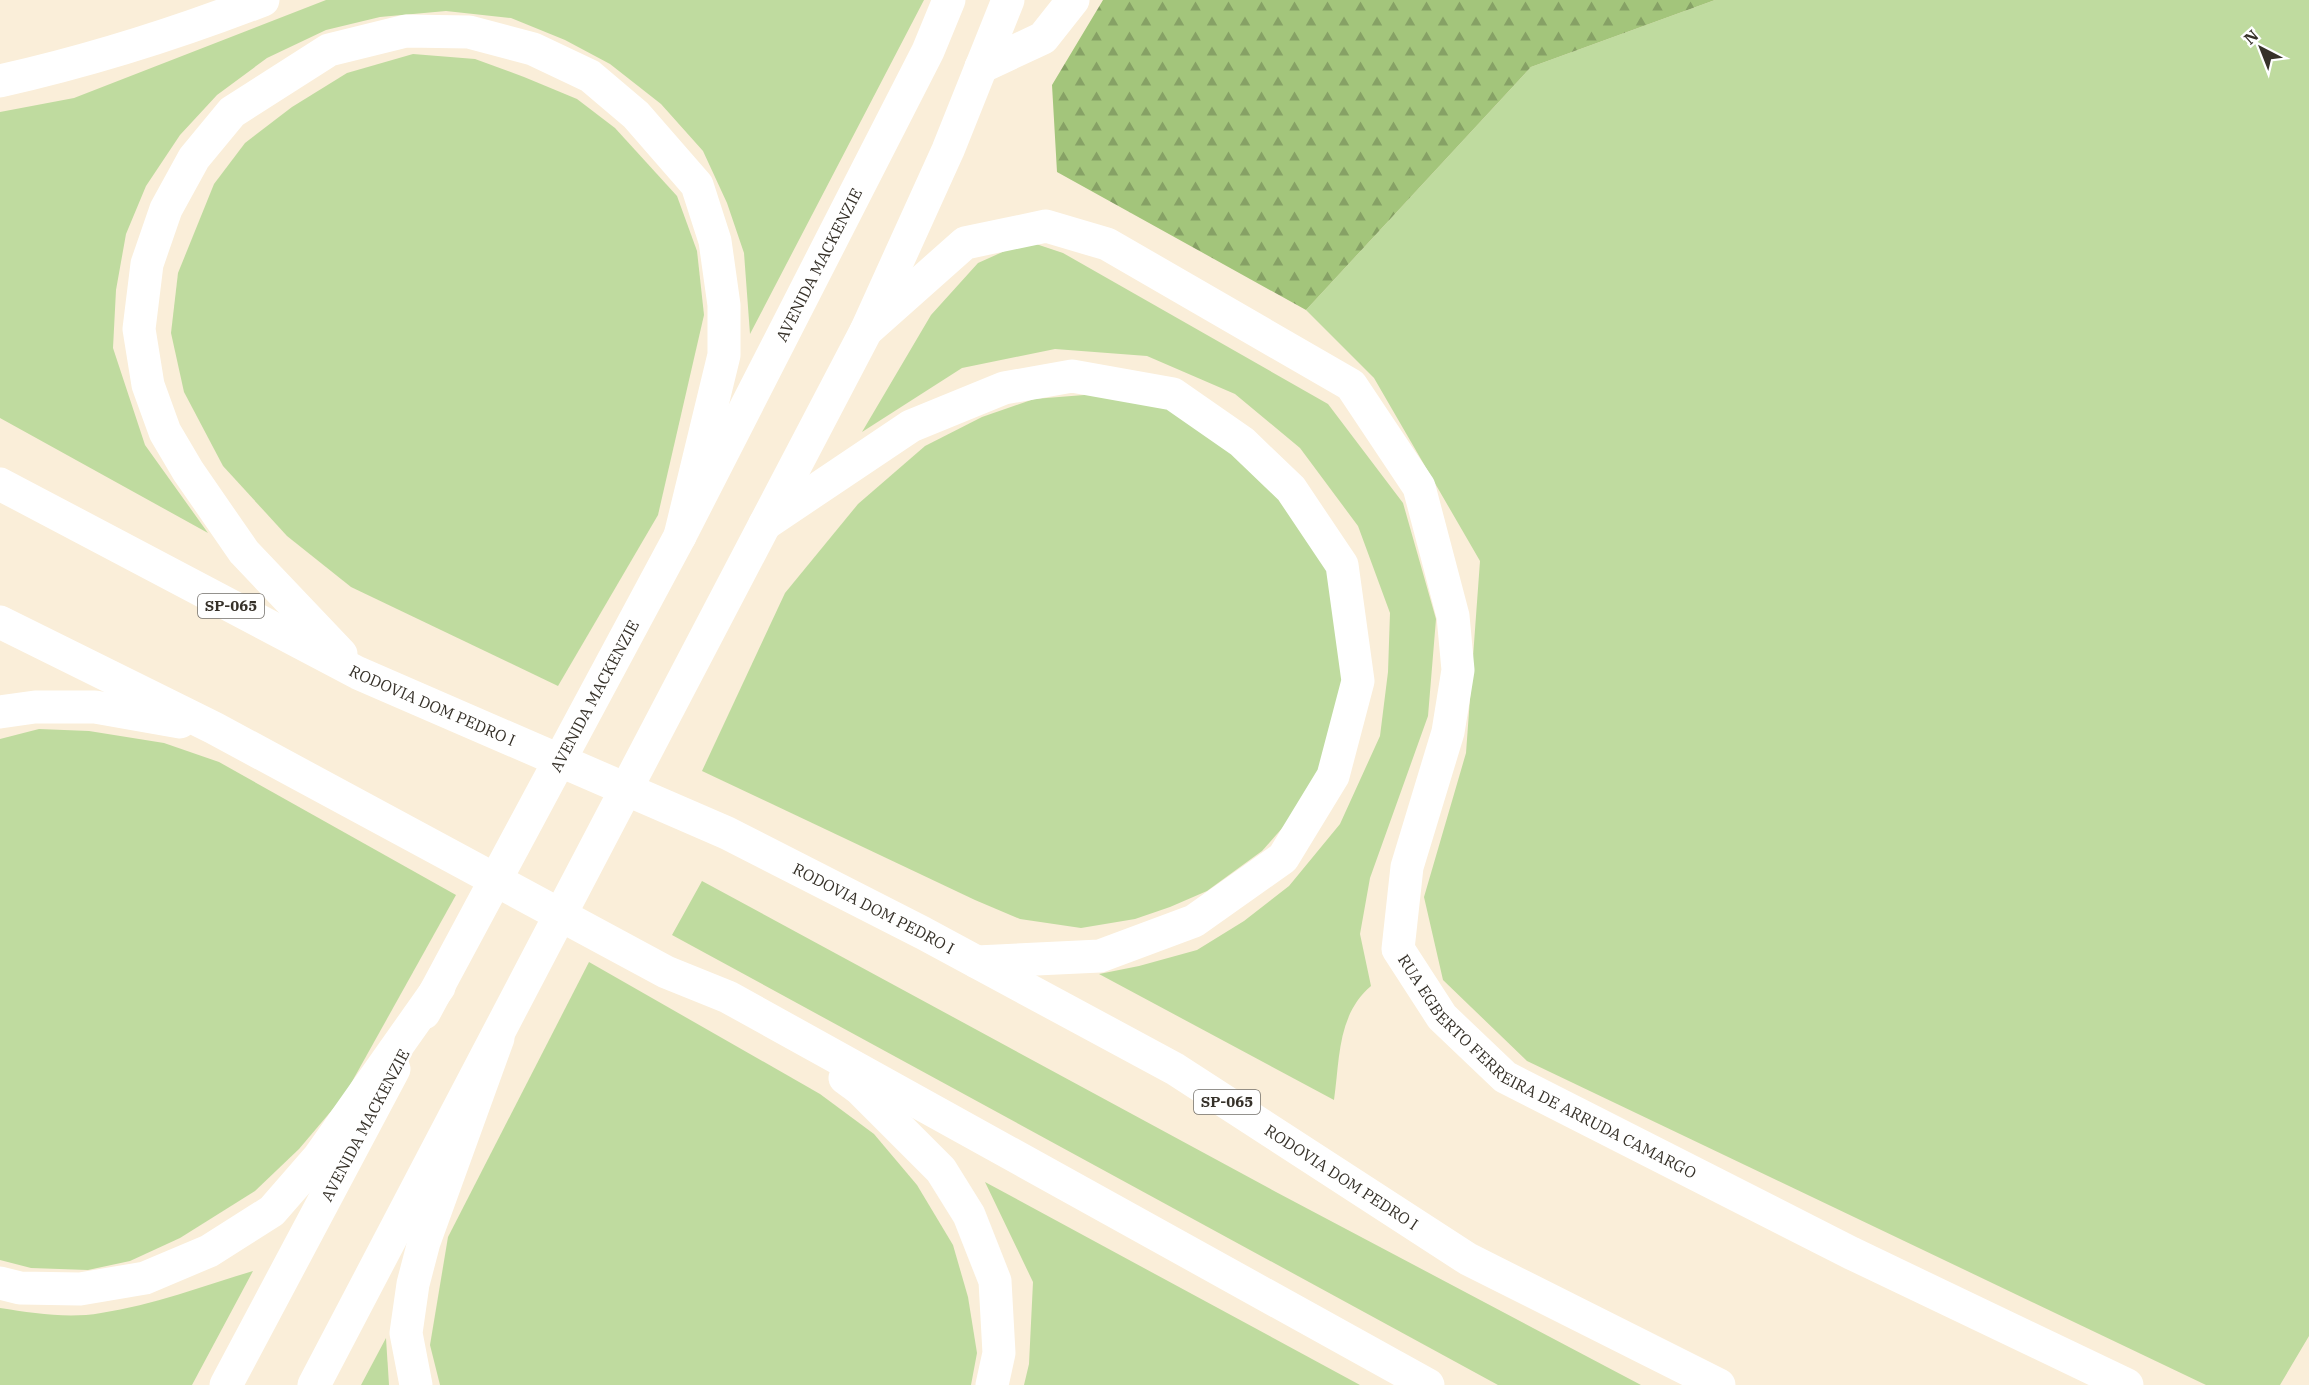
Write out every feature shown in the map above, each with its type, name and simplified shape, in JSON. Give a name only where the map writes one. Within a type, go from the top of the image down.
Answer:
[{"type":"main road","points":[[0,81],[41,72],[145,41],[263,0]]},
{"type":"main road","name":"AVENIDA MACKENZIE","points":[[225,1385],[680,536],[928,51],[949,0]]},
{"type":"main road","points":[[314,1385],[498,1038],[866,331],[948,150],[1008,0]]},
{"type":"main road","points":[[981,67],[1043,38],[1073,0]]},
{"type":"main road","points":[[358,673],[244,552],[188,471],[165,432],[148,385],[139,329],[147,264],[166,209],[194,158],[232,112],[329,50],[406,30],[469,32],[533,49],[590,76],[636,115],[697,185],[715,241],[724,305],[724,355],[680,536]]},
{"type":"main road","name":"RUA EGBERTO FERREIRA DE ARRUDA CAMARGO","points":[[866,331],[965,243],[1046,226],[1107,244],[1352,385],[1419,487],[1453,616],[1458,670],[1448,732],[1407,867],[1398,949],[1442,1017],[1504,1077],[1851,1253],[2127,1385]]},
{"type":"main road","points":[[765,524],[911,426],[1004,388],[1072,376],[1173,394],[1242,442],[1291,489],[1342,565],[1358,681],[1334,776],[1283,858],[1194,921],[1100,956],[977,962]]},
{"type":"main road","name":"RODOVIA DOM PEDRO I","points":[[0,484],[358,673],[727,833],[977,962],[1175,1069],[1468,1259],[1719,1385]]},
{"type":"main road","points":[[0,622],[214,728],[666,972],[728,997],[1428,1385]]},
{"type":"main road","points":[[0,712],[35,707],[95,708],[214,728]]},
{"type":"main road","points":[[0,1283],[20,1288],[80,1289],[145,1278],[209,1251],[272,1211],[319,1157],[439,987]]},
{"type":"main road","points":[[728,997],[860,1089],[941,1170],[969,1215],[995,1281],[999,1353],[992,1385]]},
{"type":"main road","points":[[416,1385],[406,1333],[413,1284],[424,1242],[498,1038]]},
{"type":"green space","points":[[326,0],[924,0],[750,334],[744,253],[727,203],[703,151],[661,104],[610,64],[565,40],[511,18],[446,11],[380,17],[326,30],[267,58],[217,95],[180,135],[146,186],[126,234],[116,290],[113,348],[145,445],[208,533],[0,418],[0,112],[74,98]]},
{"type":"green space","points":[[1103,0],[1715,0],[1531,67],[1306,310],[1057,172],[1052,85]]},
{"type":"green space","points":[[1715,0],[2309,0],[2309,1336],[2280,1385],[2206,1385],[1527,1061],[1443,980],[1424,897],[1466,753],[1480,561],[1374,378],[1306,310],[1531,67]]},
{"type":"green space","points":[[413,54],[475,59],[577,99],[615,128],[677,196],[697,251],[704,315],[658,515],[558,686],[351,587],[287,536],[223,466],[184,392],[171,333],[178,273],[214,184],[245,143],[292,107],[347,73]]},
{"type":"green space","points":[[1027,241],[1063,253],[1328,404],[1403,503],[1436,619],[1428,716],[1370,878],[1360,934],[1371,986],[1352,1010],[1346,1024],[1339,1054],[1334,1100],[1099,974],[1197,950],[1244,921],[1289,886],[1340,824],[1380,736],[1388,672],[1390,613],[1358,526],[1300,448],[1235,394],[1147,356],[1055,349],[962,368],[862,432],[931,315],[978,263]]},
{"type":"green space","points":[[1109,393],[1161,405],[1199,424],[1290,499],[1335,579],[1343,671],[1331,749],[1299,809],[1262,851],[1207,891],[1170,907],[1135,919],[1081,928],[1020,919],[702,771],[785,593],[858,504],[925,446],[982,417],[1034,399]]},
{"type":"green space","points":[[39,729],[89,731],[164,743],[219,762],[456,895],[344,1096],[299,1149],[255,1191],[180,1238],[130,1261],[88,1270],[31,1268],[0,1260],[0,739]]},
{"type":"green space","points":[[702,881],[1276,1192],[1641,1385],[1498,1385],[672,935]]},
{"type":"green space","points":[[589,962],[820,1094],[874,1134],[917,1185],[953,1245],[968,1297],[977,1353],[971,1385],[440,1385],[430,1345],[448,1237]]},
{"type":"green space","points":[[985,1182],[1360,1385],[1024,1385],[1029,1364],[1033,1282]]},
{"type":"green space","points":[[253,1271],[192,1385],[0,1385],[0,1308],[63,1315],[89,1315],[159,1300]]},
{"type":"green space","points":[[386,1338],[389,1385],[361,1385]]}]
